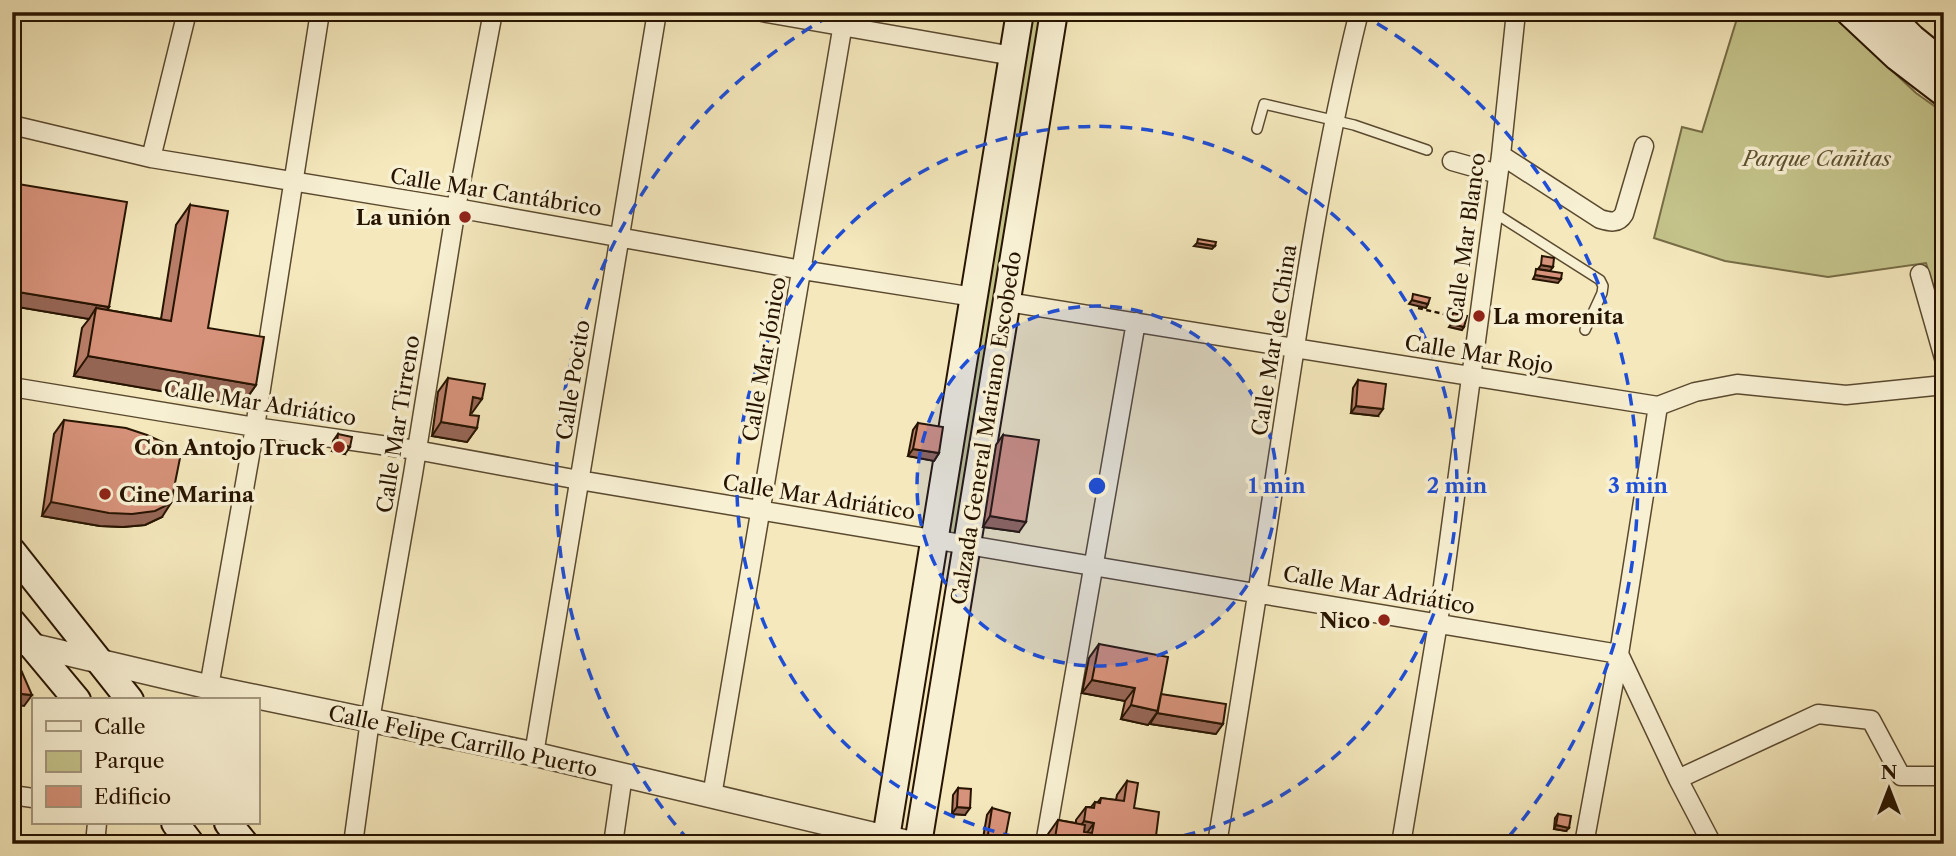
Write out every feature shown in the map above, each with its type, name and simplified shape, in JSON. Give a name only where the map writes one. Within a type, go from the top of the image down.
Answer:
[{"type":"main road","name":"Calzada General Mariano Escobedo","points":[[886,841],[1020,12]]},
{"type":"main road","name":"Calzada General Mariano Escobedo","points":[[916,844],[1054,12]]},
{"type":"main road","points":[[1849,12],[1897,57],[1944,93]]},
{"type":"main road","points":[[1886,12],[1944,64]]},
{"type":"main road","points":[[12,551],[128,698]]},
{"type":"main road","points":[[12,622],[21,643],[75,698]]},
{"type":"main road","points":[[176,824],[191,844]]},
{"type":"main road","points":[[229,824],[245,844]]},
{"type":"street","points":[[152,158],[187,12]]},
{"type":"street","points":[[209,687],[255,427],[320,12]]},
{"type":"street","name":"Calle Mar Tirreno","points":[[353,844],[370,720],[456,208],[493,12]]},
{"type":"street","name":"Calle Pocito","points":[[534,754],[657,12]]},
{"type":"street","points":[[762,12],[844,19],[1013,56]]},
{"type":"street","name":"Calle Mar de China","points":[[1217,844],[1295,348],[1334,121],[1359,12]]},
{"type":"street","name":"Calle Mar Blanco","points":[[1401,844],[1438,623],[1501,155],[1516,12]]},
{"type":"street","name":"Calle Mar Jónico","points":[[712,796],[844,19]]},
{"type":"street","name":"Calle Mar Cantábrico","points":[[12,125],[152,158],[974,297]]},
{"type":"street","points":[[1501,155],[1600,219],[1616,221],[1624,214],[1644,146]]},
{"type":"street","points":[[1452,161],[1498,174]]},
{"type":"street","points":[[1920,274],[1944,358]]},
{"type":"street","name":"Calle Mar Rojo","points":[[1007,302],[1658,406],[1695,392],[1737,384],[1846,395],[1944,385]]},
{"type":"street","points":[[1045,844],[1136,322]]},
{"type":"street","name":"Calle Mar Adriático","points":[[12,387],[416,450],[579,480],[1619,654]]},
{"type":"street","points":[[1584,844],[1619,654],[1658,406]]},
{"type":"street","name":"Calle Felipe Carrillo Puerto","points":[[21,643],[209,687],[534,754],[886,841],[916,844]]},
{"type":"street","points":[[1619,654],[1712,844]]},
{"type":"street","points":[[1678,779],[1818,714],[1871,720],[1901,776],[1944,776]]},
{"type":"street","points":[[613,844],[623,775]]},
{"type":"street","points":[[12,794],[32,798]]},
{"type":"street","points":[[94,844],[97,824]]},
{"type":"lane","points":[[1256,129],[1264,104],[1354,125],[1427,150]]},
{"type":"lane","points":[[1493,212],[1600,280],[1602,293],[1585,330]]},
{"type":"path","points":[[1418,307],[1478,322]]},
{"type":"green space","points":[[1025,12],[1046,12],[963,537],[940,534]]},
{"type":"green space","name":"Parque Cañitas","points":[[1739,12],[1829,12],[1916,93],[1944,113],[1944,321],[1926,263],[1828,277],[1725,261],[1654,238],[1682,127],[1702,132]]},
{"type":"building","points":[[12,183],[127,202],[109,307],[12,291]]},
{"type":"building","points":[[190,205],[228,211],[208,328],[264,337],[256,385],[88,356],[96,308],[171,321]]},
{"type":"building","points":[[1198,239],[1216,242],[1215,246],[1197,243]]},
{"type":"building","points":[[1542,256],[1554,258],[1553,267],[1541,265]]},
{"type":"building","points":[[1536,269],[1562,273],[1561,279],[1535,275]]},
{"type":"building","points":[[1413,294],[1430,298],[1428,304],[1412,300]]},
{"type":"building","points":[[1453,313],[1467,316],[1464,327],[1451,324]]},
{"type":"building","points":[[448,378],[485,384],[482,399],[473,397],[470,415],[479,416],[477,428],[441,422]]},
{"type":"building","points":[[1358,380],[1386,384],[1383,409],[1356,406]]},
{"type":"building","name":"Cine Marina","points":[[64,420],[126,428],[167,444],[180,458],[171,503],[155,511],[132,514],[109,513],[51,502]]},
{"type":"building","points":[[918,423],[943,427],[939,453],[913,449]]},
{"type":"building","points":[[338,434],[352,437],[350,447],[337,443]]},
{"type":"building","points":[[1003,435],[1039,440],[1026,522],[990,516]]},
{"type":"building","points":[[1099,644],[1168,657],[1158,711],[1131,705],[1135,688],[1092,680]]},
{"type":"building","points":[[12,663],[21,670],[32,695],[12,693]]},
{"type":"building","points":[[1161,694],[1226,704],[1223,724],[1157,713]]},
{"type":"building","points":[[1127,781],[1138,783],[1134,808],[1159,812],[1155,844],[1128,844],[1105,840],[1104,844],[1054,844],[1058,820],[1085,825],[1084,832],[1092,833],[1094,823],[1084,821],[1086,807],[1094,808],[1095,802],[1100,803],[1101,798],[1124,801]]},
{"type":"building","points":[[958,788],[971,789],[970,808],[957,807]]},
{"type":"building","points":[[992,808],[1010,813],[1004,844],[987,841]]},
{"type":"building","points":[[1558,814],[1571,816],[1569,828],[1556,825]]},
{"type":"place","name":"La unión","points":[[465,217]]},
{"type":"place","name":"La morenita","points":[[1479,316]]},
{"type":"place","name":"Con Antojo Truck","points":[[339,447]]},
{"type":"place","name":"Cine Marina","points":[[105,494]]},
{"type":"place","name":"Nico","points":[[1384,620]]}]
